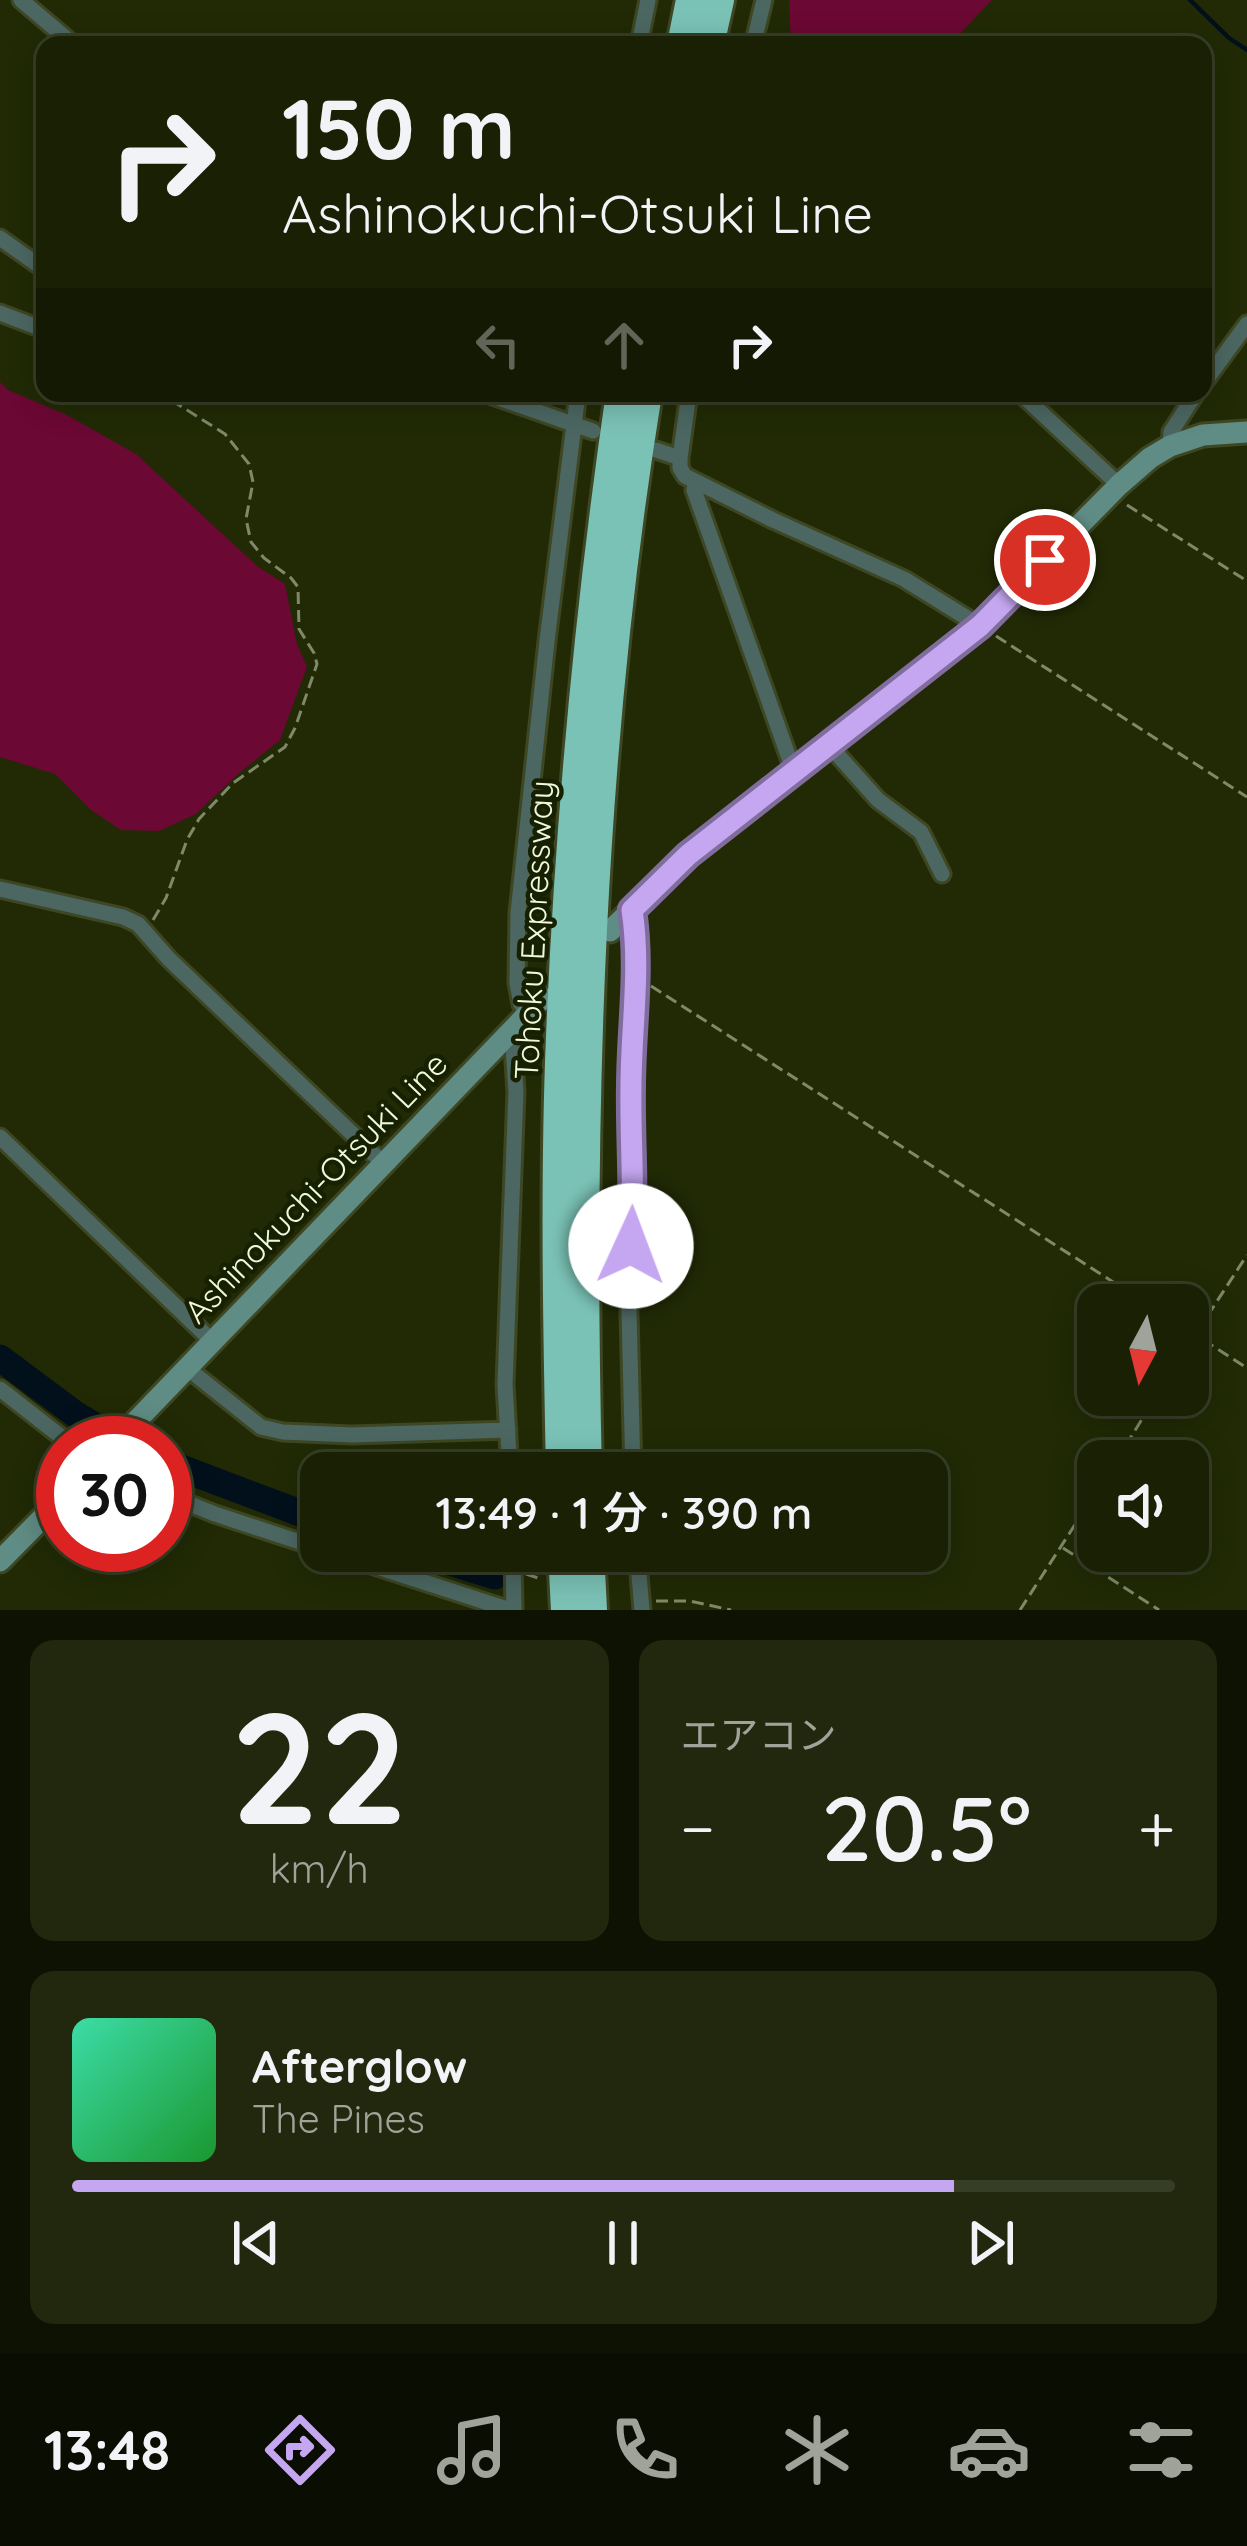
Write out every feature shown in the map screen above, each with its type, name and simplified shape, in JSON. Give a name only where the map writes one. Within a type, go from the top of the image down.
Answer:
[{"type":"highway","points":[[684,36],[691,0]]},
{"type":"highway","points":[[711,36],[719,0]]},
{"type":"highway","name":"Tohoku Expressway","points":[[561,1452],[560,1108],[569,874],[596,586],[620,402]]},
{"type":"highway","name":"Tohoku Expressway","points":[[587,1452],[584,1155],[595,878],[618,614],[645,402]]},
{"type":"highway","points":[[564,1572],[566,1610]]},
{"type":"highway","points":[[590,1572],[592,1610]]},
{"type":"main road","points":[[610,931],[688,855],[980,626],[1150,458],[1203,435],[1247,431]]},
{"type":"main road","name":"Ashinokuchi-Otsuki Line","points":[[140,1416],[528,1014]]},
{"type":"main road","points":[[0,1561],[36,1524]]},
{"type":"street","points":[[21,0],[63,36]]},
{"type":"street","points":[[641,36],[648,0]]},
{"type":"street","points":[[755,36],[764,0]]},
{"type":"street","points":[[0,238],[36,264]]},
{"type":"street","points":[[0,313],[36,327]]},
{"type":"street","points":[[1212,371],[1247,324]]},
{"type":"street","points":[[509,402],[593,431]]},
{"type":"street","points":[[509,1452],[506,1384],[516,1092],[528,1014],[517,983],[518,913],[576,402]]},
{"type":"street","points":[[688,402],[680,458],[685,476],[904,579],[980,626]]},
{"type":"street","points":[[1029,402],[1114,490]]},
{"type":"street","points":[[1170,446],[1171,431],[1190,402]]},
{"type":"street","points":[[656,450],[680,458]]},
{"type":"street","points":[[695,483],[794,772]]},
{"type":"street","points":[[830,745],[878,800],[921,832],[942,874]]},
{"type":"street","points":[[0,889],[123,917],[144,931],[384,1164]]},
{"type":"street","points":[[632,910],[636,976],[628,1272],[632,1452]]},
{"type":"street","points":[[0,1137],[212,1341]]},
{"type":"street","points":[[187,1368],[261,1427],[284,1432],[352,1435],[508,1430]]},
{"type":"street","points":[[0,1390],[36,1418]]},
{"type":"street","points":[[192,1504],[300,1542]]},
{"type":"street","points":[[394,1572],[512,1610],[513,1572]]},
{"type":"street","points":[[640,1572],[642,1606]]},
{"type":"path","points":[[144,931],[161,907],[200,819],[218,796],[285,747],[317,664],[299,629],[298,587],[251,542],[246,519],[253,482],[249,464],[225,434],[174,402]]},
{"type":"path","points":[[1114,490],[1247,581]]},
{"type":"path","points":[[980,626],[1247,797]]},
{"type":"path","points":[[636,976],[1116,1284]]},
{"type":"path","points":[[1209,1313],[1247,1255]]},
{"type":"path","points":[[1209,1343],[1247,1368]]},
{"type":"path","points":[[1020,1610],[1077,1522]]},
{"type":"path","points":[[1061,1547],[1159,1610]]},
{"type":"path","points":[[642,1606],[690,1601],[731,1610]]},
{"type":"shaded area","points":[[789,0],[992,0],[958,36],[791,36]]},
{"type":"shaded area","points":[[0,382],[136,454],[257,566],[285,584],[297,644],[307,667],[280,740],[196,814],[159,831],[121,830],[91,810],[55,774],[0,757]]},
{"type":"waterway","points":[[1190,0],[1247,50]]},
{"type":"waterway","points":[[0,1358],[78,1416]]},
{"type":"waterway","points":[[192,1472],[300,1513]]},
{"type":"waterway","points":[[482,1572],[495,1576]]},
{"type":"route","points":[[631,1246],[636,976],[632,910],[688,855],[980,626],[1045,560]]}]
